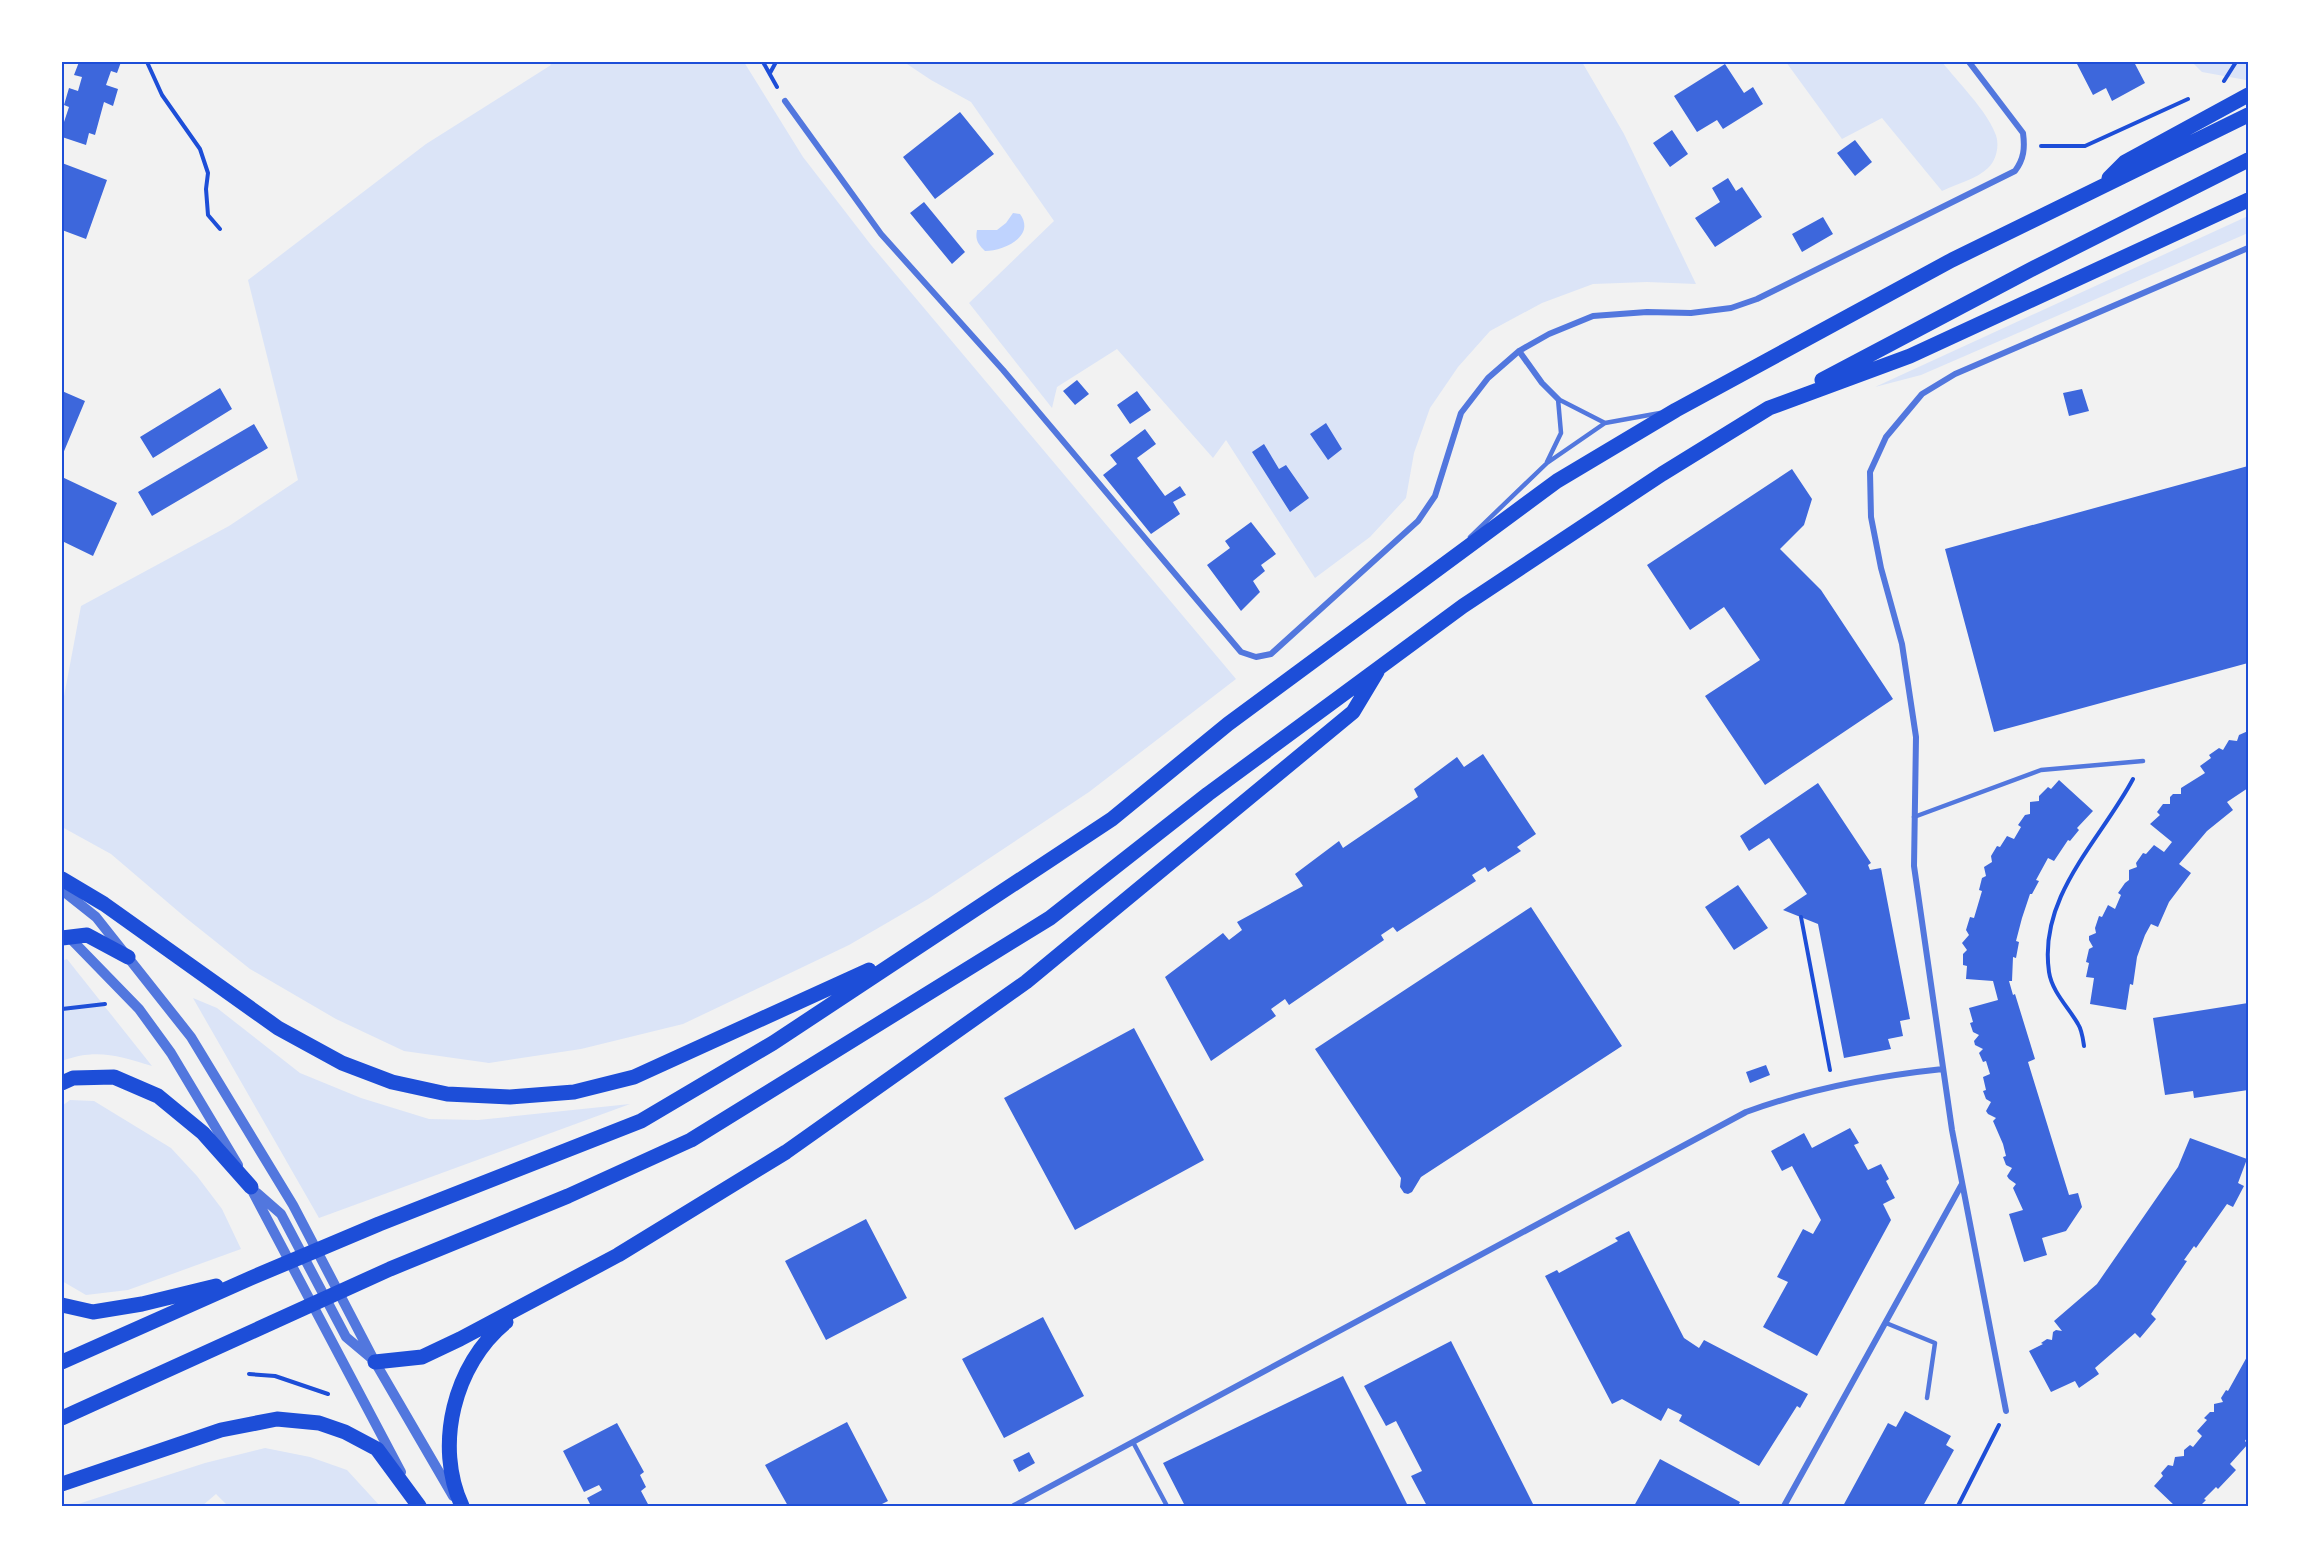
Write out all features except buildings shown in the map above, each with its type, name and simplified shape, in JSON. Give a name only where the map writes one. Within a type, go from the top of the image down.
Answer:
[{"type":"main road","points":[[2100,186],[2125,162],[2248,95]]},
{"type":"main road","points":[[62,1362],[250,1278],[641,1120],[773,1043],[1112,819],[1228,724],[1557,481],[1676,410],[1952,260],[2248,115]]},
{"type":"main road","points":[[62,1418],[390,1269],[568,1196],[691,1140],[1050,918],[1208,794],[1381,665],[1508,576],[1662,474],[1769,408],[2034,268],[2248,160]]},
{"type":"main road","points":[[1769,408],[1910,356],[2248,200]]},
{"type":"main road","points":[[375,1362],[422,1357],[533,1301],[618,1255],[786,1152],[1026,982],[1353,712],[1381,665]]},
{"type":"main road","points":[[62,879],[105,903],[278,1028],[342,1063],[392,1082],[447,1094],[510,1098],[574,1092],[634,1077],[907,953]]},
{"type":"main road","points":[[64,935],[87,935],[128,957]]},
{"type":"main road","points":[[62,1083],[72,1078],[114,1077],[158,1096],[203,1133],[251,1187]]},
{"type":"main road","points":[[62,1305],[93,1312],[142,1304],[250,1278]]},
{"type":"main road","points":[[460,1506],[454,1488],[448,1434],[461,1381],[490,1335],[533,1301]]},
{"type":"main road","points":[[62,1484],[221,1430],[277,1419],[320,1423],[345,1432],[377,1449],[419,1506]]},
{"type":"street","points":[[785,101],[881,234],[1010,379],[1241,652],[1256,657],[1270,654],[1418,521],[1435,496],[1461,412],[1488,378],[1519,351],[1549,334],[1593,316],[1647,312],[1691,313],[1731,308],[1758,299],[2015,171],[2021,163],[2025,146],[2023,133],[1969,62]]},
{"type":"street","points":[[2006,1411],[1962,1184],[1943,1069],[1914,866],[1916,737],[1902,644],[1881,568],[1871,517],[1870,472],[1886,437],[1922,394],[1955,374],[2248,248]]},
{"type":"street","points":[[1519,351],[1542,383],[1558,399]]},
{"type":"street","points":[[62,890],[96,917],[191,1037],[293,1205],[375,1362],[460,1506]]},
{"type":"street","points":[[64,935],[132,1002],[171,1053],[251,1187],[419,1506]]},
{"type":"street","points":[[1014,1506],[1134,1444],[1746,1113],[1833,1086],[1889,1075],[1943,1069]]},
{"type":"street","points":[[1784,1506],[1962,1184]]},
{"type":"street","points":[[251,1187],[281,1214],[346,1337],[375,1362]]},
{"type":"lane","points":[[1558,399],[1605,423]]},
{"type":"lane","points":[[1547,463],[1561,433],[1558,399]]},
{"type":"lane","points":[[1424,580],[1547,463],[1605,423],[1676,410]]},
{"type":"lane","points":[[1914,817],[2041,770],[2143,761]]},
{"type":"lane","points":[[1886,1323],[1935,1343],[1927,1398]]},
{"type":"lane","points":[[1134,1444],[1167,1506]]},
{"type":"path","points":[[147,62],[162,95],[200,149],[208,173],[206,189],[208,215],[220,229]]},
{"type":"path","points":[[763,62],[770,74],[776,62]]},
{"type":"path","points":[[2224,82],[2236,62]]},
{"type":"path","points":[[2025,146],[2085,146],[2192,97]]},
{"type":"path","points":[[2084,1046],[2079,1025],[2066,1008],[2049,974],[2048,930],[2064,886],[2113,814],[2143,761]]},
{"type":"path","points":[[1801,917],[1833,1086]]},
{"type":"path","points":[[62,1009],[132,1002]]},
{"type":"path","points":[[249,1374],[275,1376],[328,1394]]},
{"type":"path","points":[[1958,1506],[2006,1411]]},
{"type":"shaded area","points":[[549,62],[744,62],[803,157],[871,245],[1236,679],[1089,792],[928,899],[849,945],[683,1024],[581,1049],[489,1063],[404,1051],[336,1019],[250,969],[111,854],[62,827],[62,707],[81,606],[229,526],[298,480],[248,280],[426,144],[551,65]]},
{"type":"shaded area","points":[[904,62],[1582,62],[1624,134],[1696,284],[1647,282],[1593,284],[1542,303],[1490,331],[1458,367],[1430,408],[1414,453],[1406,498],[1370,537],[1315,578],[1226,440],[1213,458],[1117,349],[1057,387],[1052,408],[969,303],[1054,221],[971,102]]},
{"type":"shaded area","points":[[1786,62],[1942,62],[1991,124],[1997,137],[1994,161],[1978,175],[1942,191],[1882,118],[1842,139]]},
{"type":"shaded area","points":[[2192,62],[2248,62],[2248,77],[2246,80],[2202,72]]},
{"type":"shaded area","points":[[2248,216],[2248,233],[1921,375],[1875,387]]},
{"type":"shaded area","points":[[67,959],[152,1066],[97,1054],[62,1061],[62,961]]},
{"type":"shaded area","points":[[193,998],[217,1008],[300,1073],[361,1098],[429,1119],[478,1120],[630,1104],[319,1218]]},
{"type":"shaded area","points":[[70,1100],[94,1101],[171,1148],[197,1176],[222,1209],[241,1249],[128,1290],[86,1295],[62,1281],[62,1106]]},
{"type":"shaded area","points":[[265,1448],[310,1457],[347,1470],[380,1506],[228,1506],[216,1494],[202,1506],[72,1506],[205,1463]]},
{"type":"water","points":[[1013,213],[1020,214],[1024,222],[1021,235],[1009,245],[985,251],[976,237],[977,230],[997,230]]}]
